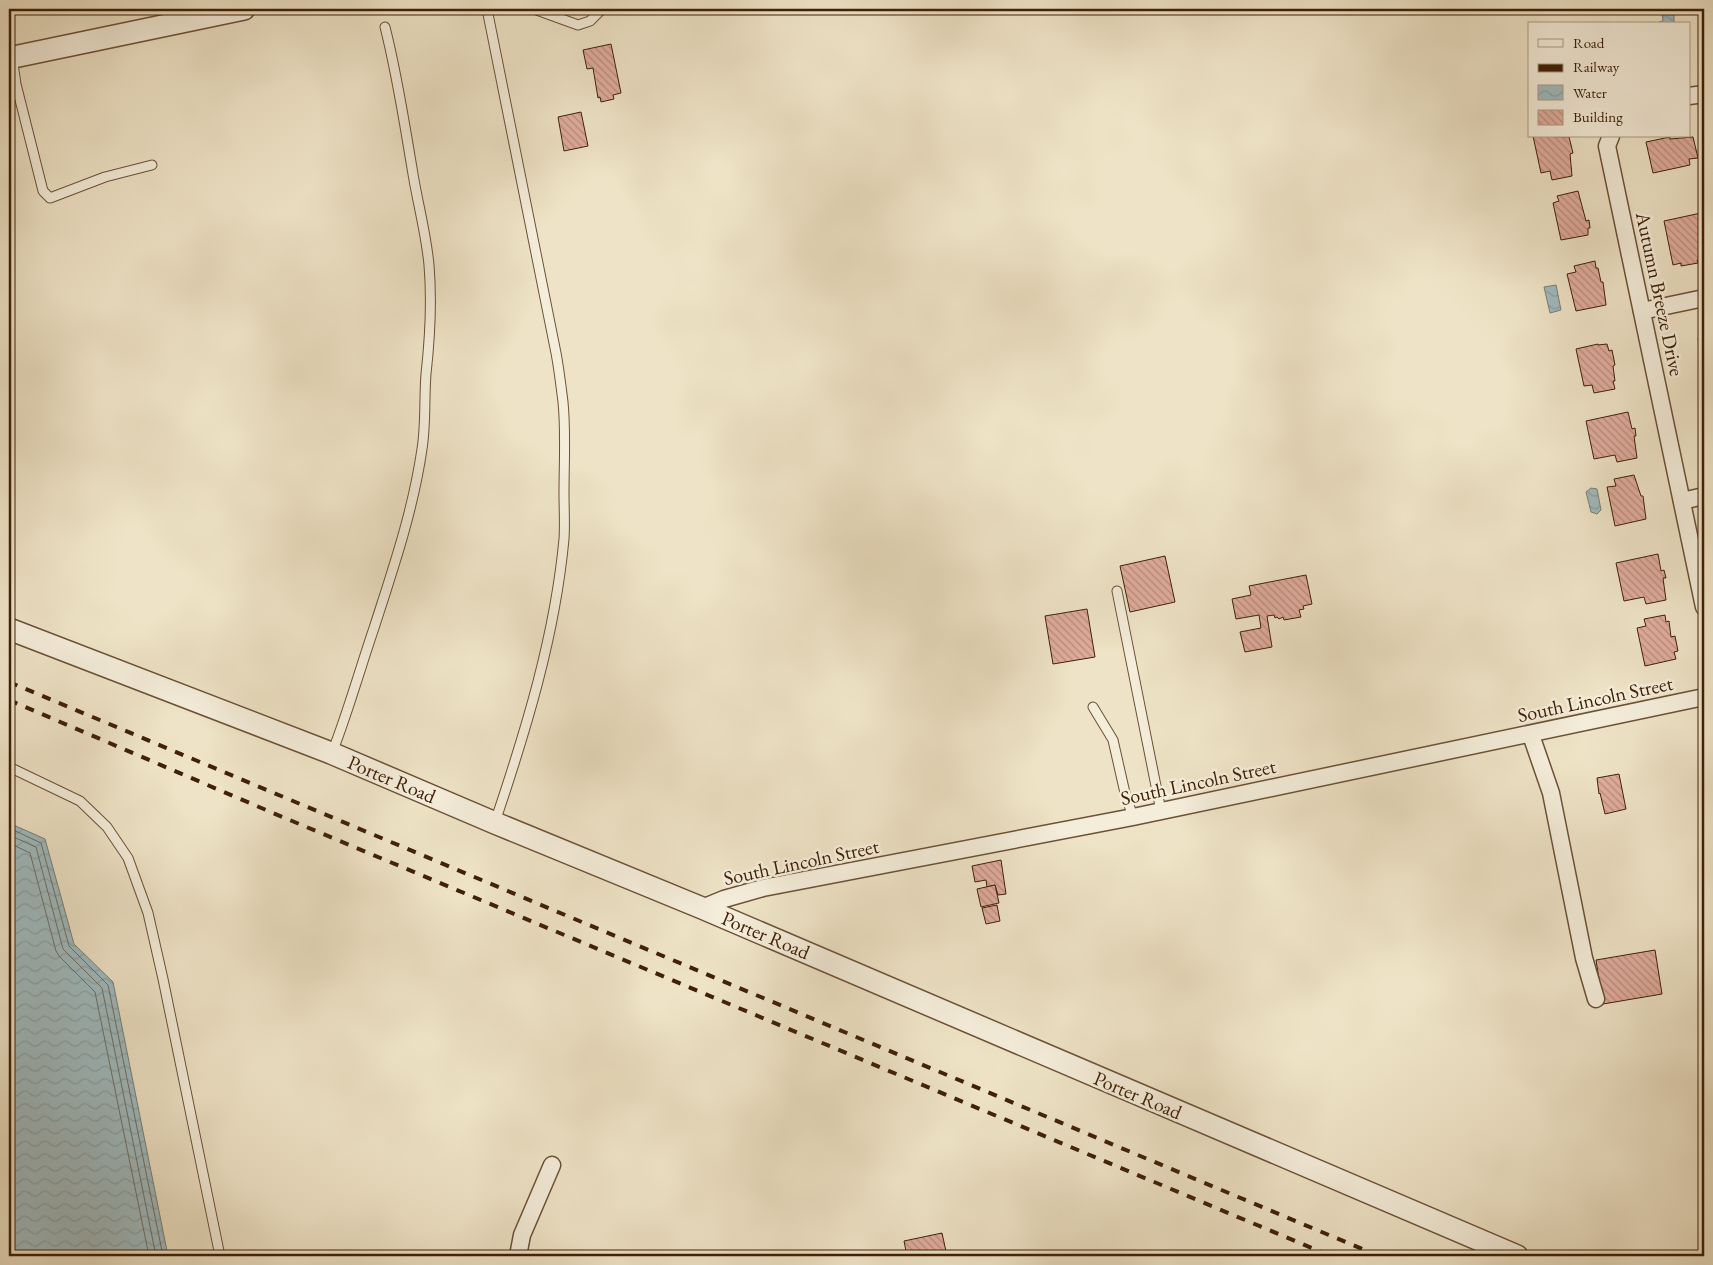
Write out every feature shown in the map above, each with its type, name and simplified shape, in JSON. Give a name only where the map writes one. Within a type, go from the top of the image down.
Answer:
[{"type":"street","points":[[10,58],[244,9]]},
{"type":"street","points":[[1690,96],[1704,94]]},
{"type":"street","name":"Autumn Breeze Drive","points":[[1609,138],[1607,146],[1704,607]]},
{"type":"street","points":[[1642,311],[1704,298]]},
{"type":"street","points":[[1682,501],[1704,496]]},
{"type":"street","name":"Porter Road","points":[[9,629],[331,753],[702,908],[1517,1256]]},
{"type":"street","name":"South Lincoln Street","points":[[702,908],[724,899],[763,888],[1133,817],[1531,735],[1704,697]]},
{"type":"street","points":[[1531,735],[1551,793],[1584,958],[1596,999]]},
{"type":"street","points":[[518,1256],[522,1235],[552,1165]]},
{"type":"lane","points":[[487,9],[556,353],[563,402],[565,438],[564,538],[554,611],[533,702],[517,758],[495,822]]},
{"type":"lane","points":[[534,9],[578,25],[590,22],[602,9]]},
{"type":"lane","points":[[331,753],[342,728],[390,581],[410,511],[422,448],[426,409],[426,375],[430,351],[431,308],[429,266],[392,52],[385,27]]},
{"type":"lane","points":[[10,58],[43,191],[50,198],[105,177],[152,165]]},
{"type":"lane","points":[[1116,591],[1161,811]]},
{"type":"lane","points":[[1094,707],[1114,740],[1125,793],[1133,817]]},
{"type":"lane","points":[[9,767],[80,801],[107,827],[128,858],[148,913],[164,979],[220,1256]]},
{"type":"water","points":[[1659,9],[1671,9],[1674,15],[1674,22],[1659,22],[1663,21],[1662,13],[1658,14]]},
{"type":"water","points":[[1556,285],[1561,310],[1550,313],[1544,287]]},
{"type":"water","points":[[1591,488],[1597,489],[1601,510],[1597,514],[1591,512],[1586,492]]},
{"type":"water","points":[[9,823],[45,839],[74,944],[113,982],[168,1256],[9,1256]]},
{"type":"building","points":[[611,44],[621,93],[613,95],[614,99],[601,102],[600,97],[598,98],[593,68],[587,69],[583,50]]},
{"type":"building","points":[[581,112],[588,146],[564,151],[558,117]]},
{"type":"building","points":[[1693,137],[1698,158],[1689,159],[1690,165],[1653,173],[1646,142],[1665,138]]},
{"type":"building","points":[[1533,138],[1569,138],[1573,153],[1570,154],[1572,176],[1552,180],[1550,171],[1541,173]]},
{"type":"building","points":[[1578,191],[1586,221],[1589,220],[1590,228],[1588,228],[1588,235],[1561,240],[1553,203],[1559,201],[1557,196]]},
{"type":"building","points":[[1701,213],[1704,227],[1704,259],[1697,260],[1698,263],[1681,266],[1681,263],[1673,265],[1664,221]]},
{"type":"building","points":[[1595,261],[1601,282],[1603,282],[1606,305],[1576,311],[1567,274],[1576,272],[1574,266]]},
{"type":"building","points":[[1704,337],[1704,369],[1698,338]]},
{"type":"building","points":[[1607,344],[1609,351],[1612,350],[1615,365],[1613,366],[1615,381],[1613,381],[1615,389],[1594,393],[1592,385],[1584,386],[1576,349]]},
{"type":"building","points":[[1628,412],[1632,429],[1635,428],[1636,436],[1634,436],[1637,458],[1617,462],[1615,455],[1594,459],[1586,421]]},
{"type":"building","points":[[1634,475],[1641,496],[1643,496],[1646,519],[1615,526],[1607,487],[1616,486],[1614,479]]},
{"type":"building","points":[[1658,554],[1661,571],[1664,570],[1666,578],[1663,578],[1666,600],[1646,604],[1644,597],[1624,601],[1616,563]]},
{"type":"building","points":[[1165,556],[1175,602],[1130,612],[1120,566]]},
{"type":"building","points":[[1306,575],[1312,604],[1303,606],[1304,609],[1299,610],[1301,617],[1284,620],[1283,617],[1279,619],[1275,618],[1274,615],[1267,616],[1272,647],[1245,652],[1240,632],[1261,628],[1259,615],[1236,619],[1232,599],[1251,595],[1249,586]]},
{"type":"building","points":[[1087,609],[1095,657],[1053,664],[1045,616]]},
{"type":"building","points":[[1665,615],[1666,622],[1669,621],[1671,637],[1675,636],[1678,651],[1674,652],[1676,659],[1645,666],[1637,628],[1646,626],[1644,619]]},
{"type":"building","points":[[1619,774],[1626,809],[1605,814],[1599,794],[1597,778]]},
{"type":"building","points":[[1001,860],[1006,894],[998,895],[995,885],[987,887],[986,880],[975,882],[972,866]]},
{"type":"building","points":[[995,885],[999,903],[981,907],[977,889]]},
{"type":"building","points":[[997,905],[1000,921],[986,924],[982,908]]},
{"type":"building","points":[[1655,950],[1662,994],[1603,1004],[1596,960]]},
{"type":"building","points":[[942,1233],[947,1256],[907,1256],[904,1241]]},
{"type":"railway","points":[[9,682],[1379,1256]]},
{"type":"railway","points":[[9,700],[273,813],[1331,1256]]}]
